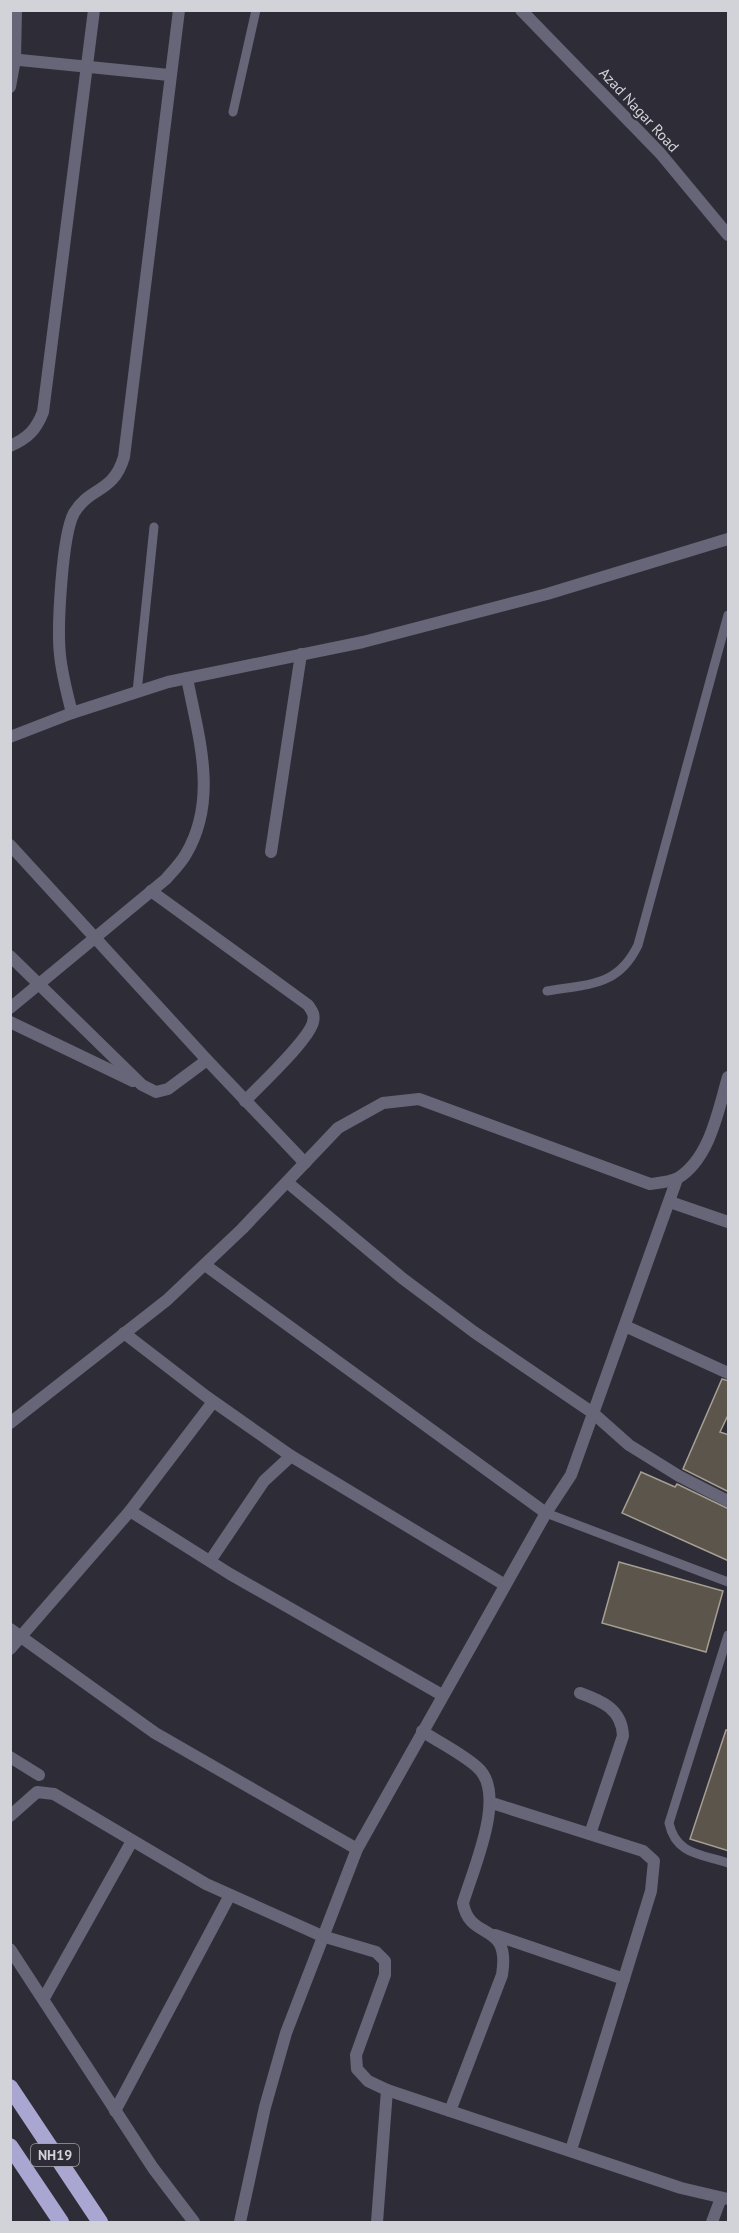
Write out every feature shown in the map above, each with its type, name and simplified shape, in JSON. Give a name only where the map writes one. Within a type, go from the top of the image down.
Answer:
[{"type":"highway","name":"NH19","points":[[10,2087],[100,2223]]},
{"type":"highway","name":"NH19","points":[[10,2146],[62,2223]]},
{"type":"street","points":[[10,87],[16,10]]},
{"type":"street","points":[[10,446],[27,438],[38,426],[43,412],[94,10]]},
{"type":"street","points":[[72,713],[63,676],[60,651],[67,534],[73,515],[84,499],[110,484],[119,472],[124,457],[169,75],[179,10]]},
{"type":"street","name":"Azad Nagar Road","points":[[522,10],[660,153],[729,235]]},
{"type":"street","points":[[13,59],[169,75]]},
{"type":"street","points":[[10,737],[72,713],[187,678],[363,642],[547,594],[729,539]]},
{"type":"street","points":[[271,852],[301,654]]},
{"type":"street","points":[[10,1008],[94,936],[166,879],[186,854],[203,804],[206,779],[187,678]]},
{"type":"street","points":[[10,845],[245,1101],[305,1163]]},
{"type":"street","points":[[151,891],[308,1005],[314,1014],[313,1024],[304,1038],[245,1101]]},
{"type":"street","points":[[10,956],[142,1085]]},
{"type":"street","points":[[10,1022],[156,1092],[168,1089],[207,1060]]},
{"type":"street","points":[[240,2223],[265,2107],[286,2033],[357,1849],[442,1695],[546,1513],[571,1474],[677,1179],[694,1163],[708,1140],[729,1077]]},
{"type":"street","points":[[10,1423],[124,1333],[205,1265],[338,1128],[383,1103],[419,1099],[650,1184],[677,1179]]},
{"type":"street","points":[[287,1182],[420,1291],[593,1413],[629,1445],[679,1476],[729,1501]]},
{"type":"street","points":[[670,1202],[729,1222]]},
{"type":"street","points":[[205,1265],[546,1513]]},
{"type":"street","points":[[625,1326],[729,1373]]},
{"type":"street","points":[[124,1333],[213,1401],[291,1456],[505,1585]]},
{"type":"street","points":[[10,1649],[16,1632],[130,1511],[213,1401]]},
{"type":"street","points":[[210,1561],[264,1481],[291,1456]]},
{"type":"street","points":[[130,1511],[210,1561],[442,1695]]},
{"type":"street","points":[[16,1632],[77,1679],[155,1733],[357,1849]]},
{"type":"street","points":[[580,1693],[606,1703],[623,1724],[623,1736],[590,1834]]},
{"type":"street","points":[[422,1731],[478,1767],[489,1782],[492,1803],[463,1903],[465,1915],[473,1924],[494,1934],[624,1979]]},
{"type":"street","points":[[10,1757],[39,1775]]},
{"type":"street","points":[[10,1816],[37,1792],[54,1794],[132,1841],[230,1895],[322,1936],[376,1952],[385,1961],[385,1975],[356,2055],[357,2069],[368,2081],[387,2090],[681,2188],[725,2199],[711,2223]]},
{"type":"street","points":[[492,1803],[643,1851],[654,1861],[651,1891],[571,2150]]},
{"type":"street","points":[[44,1998],[132,1841]]},
{"type":"street","points":[[115,2110],[230,1895]]},
{"type":"street","points":[[450,2111],[502,1975],[504,1952],[494,1934]]},
{"type":"street","points":[[10,1949],[153,2168],[194,2223]]},
{"type":"street","points":[[377,2223],[387,2090]]},
{"type":"lane","points":[[233,112],[256,10]]},
{"type":"lane","points":[[137,692],[154,527]]},
{"type":"lane","points":[[547,991],[601,982],[616,975],[630,962],[634,954],[729,615]]},
{"type":"lane","points":[[546,1513],[729,1582]]},
{"type":"lane","points":[[729,1635],[669,1823],[672,1838],[683,1848],[729,1863]]},
{"type":"building","points":[[722,1379],[729,1381],[729,1413],[720,1432],[729,1435],[729,1492],[683,1469]]},
{"type":"building","points":[[641,1472],[675,1487],[677,1484],[729,1509],[729,1561],[622,1513]]},
{"type":"building","points":[[619,1562],[723,1591],[706,1652],[602,1623]]},
{"type":"building","points":[[726,1730],[729,1730],[729,1851],[690,1839]]}]
